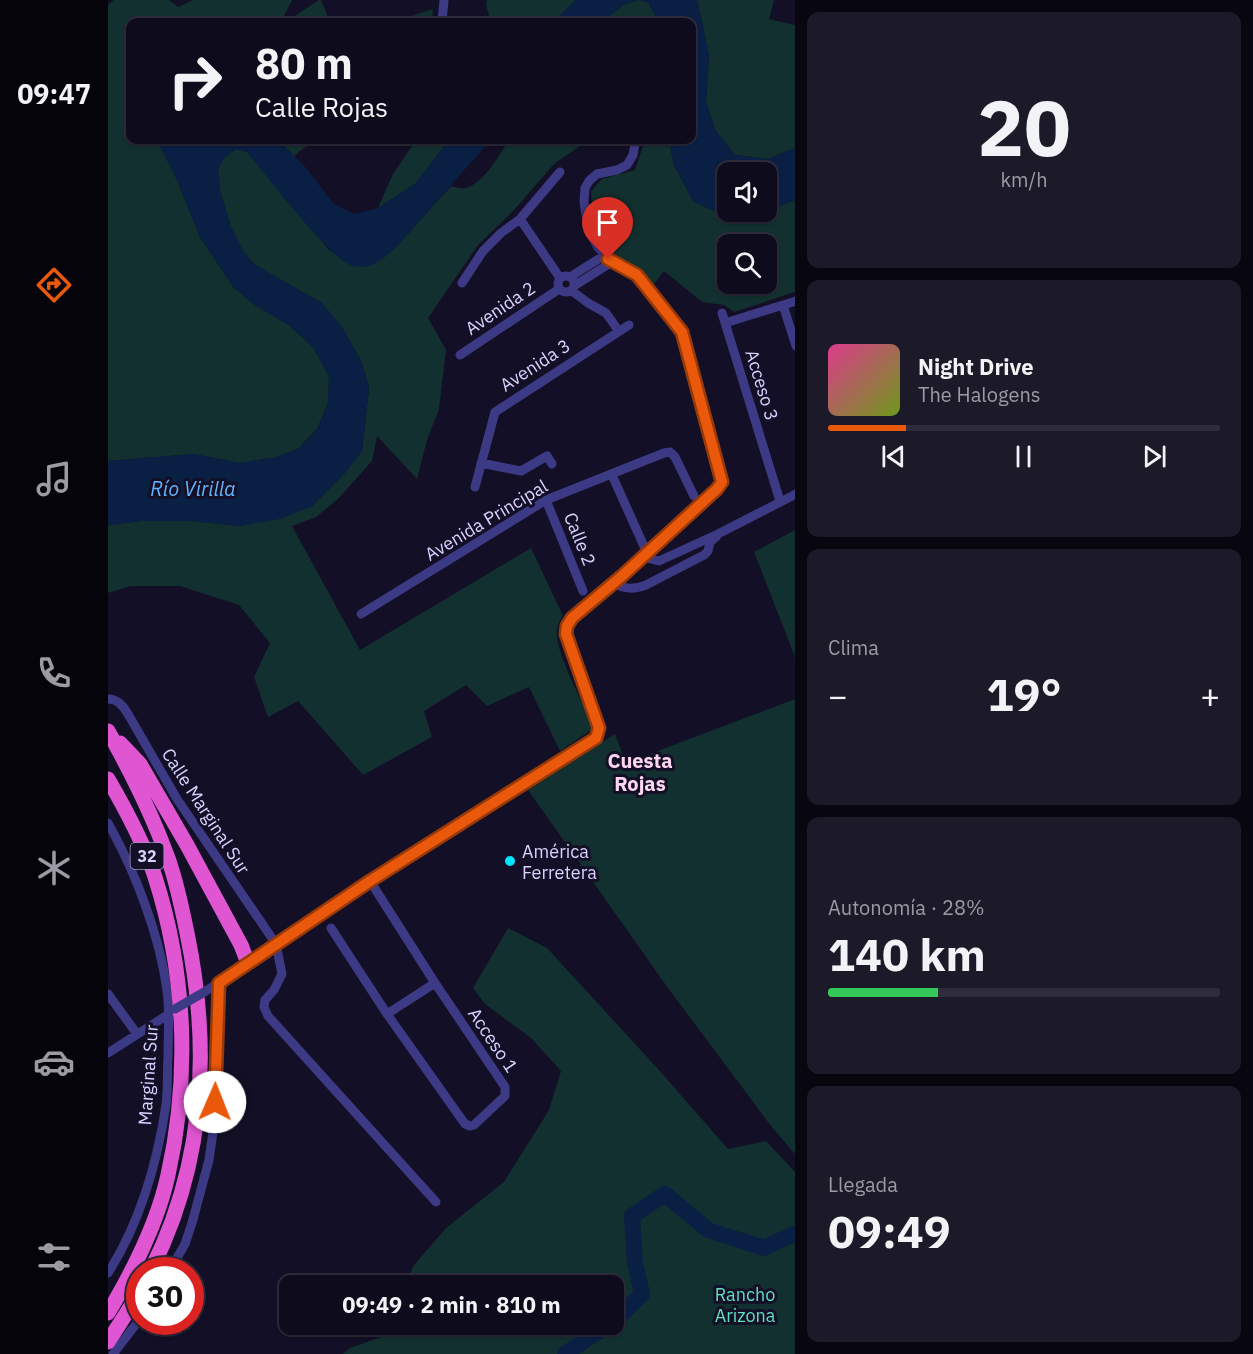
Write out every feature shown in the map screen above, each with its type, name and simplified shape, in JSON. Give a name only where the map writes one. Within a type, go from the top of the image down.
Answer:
[{"type":"highway","points":[[108,731],[140,764],[207,881],[248,963]]},
{"type":"highway","name":"32","points":[[108,731],[144,797],[169,859],[192,953],[202,1049],[200,1098],[192,1152],[178,1206],[156,1257]]},
{"type":"highway","name":"32","points":[[108,779],[140,838],[155,877],[171,939],[177,976],[182,1018],[183,1056],[168,1177],[155,1216],[138,1255],[121,1292],[108,1313]]},
{"type":"highway","points":[[108,1342],[126,1314]]},
{"type":"street","points":[[442,18],[444,0]]},
{"type":"street","points":[[108,1053],[219,983],[370,881],[596,738],[599,728],[566,634],[567,626],[572,618],[645,555],[722,482],[682,332],[637,275],[612,262],[604,255],[588,229],[584,202],[585,188],[597,174],[617,170],[627,165],[633,155],[635,144]]},
{"type":"street","points":[[462,283],[483,251],[501,233],[520,219],[560,172]]},
{"type":"street","points":[[520,219],[569,283],[588,303],[606,313],[618,330]]},
{"type":"street","points":[[569,283],[604,255]]},
{"type":"street","points":[[569,283],[612,262]]},
{"type":"street","name":"Avenida 2","points":[[460,355],[559,289],[566,293],[569,283]]},
{"type":"street","points":[[795,301],[783,305],[795,346]]},
{"type":"street","name":"Acceso 3","points":[[780,501],[724,318],[783,305]]},
{"type":"street","name":"Avenida 3","points":[[475,487],[495,412],[629,324]]},
{"type":"street","name":"Avenida Principal","points":[[361,614],[546,500],[667,452],[675,457],[694,496]]},
{"type":"street","points":[[481,463],[521,471],[547,456],[552,464]]},
{"type":"street","points":[[612,475],[645,555],[655,562],[663,576]]},
{"type":"street","points":[[655,562],[718,534],[795,494]]},
{"type":"street","name":"Calle 2","points":[[546,500],[583,591]]},
{"type":"street","points":[[613,583],[624,588],[636,588],[663,576],[704,555],[708,551],[710,542],[718,534]]},
{"type":"street","name":"Calle Marginal Sur","points":[[108,699],[114,699],[122,705],[177,799],[276,945]]},
{"type":"street","points":[[108,824],[119,843],[144,901],[172,1012]]},
{"type":"street","name":"Acceso 1","points":[[331,928],[387,1014],[465,1124],[474,1125],[505,1096],[506,1091],[370,881]]},
{"type":"street","points":[[276,945],[282,974],[274,990],[265,1000],[264,1007],[268,1016],[436,1202]]},
{"type":"street","points":[[177,1257],[192,1223],[209,1160],[214,1125],[219,983]]},
{"type":"street","points":[[387,1014],[435,983]]},
{"type":"street","points":[[108,994],[137,1034]]},
{"type":"street","name":"Marginal Sur","points":[[108,1273],[138,1215],[156,1157],[166,1103],[172,1012]]},
{"type":"street","points":[[114,1354],[128,1335]]},
{"type":"green space","points":[[114,0],[169,0],[178,7],[193,0],[292,0],[283,18],[126,18],[126,144],[159,144],[176,178],[200,237],[234,288],[255,305],[290,326],[313,347],[329,376],[328,403],[317,429],[298,449],[276,457],[240,463],[193,454],[108,461],[108,5]]},
{"type":"green space","points":[[321,0],[328,18],[293,18]]},
{"type":"green space","points":[[487,0],[576,0],[557,18],[490,18]]},
{"type":"green space","points":[[638,0],[648,2],[657,18],[606,18],[625,4]]},
{"type":"green space","points":[[697,0],[774,0],[769,19],[795,25],[795,148],[768,159],[735,155],[715,130],[706,101],[709,55]]},
{"type":"green space","points":[[433,9],[432,18],[405,18]]},
{"type":"green space","points":[[282,144],[309,144],[294,156]]},
{"type":"green space","points":[[413,144],[446,144],[415,184],[378,208],[393,174]]},
{"type":"green space","points":[[506,144],[583,144],[555,163],[514,210],[478,245],[428,318],[446,350],[439,409],[427,440],[417,479],[377,436],[372,461],[338,499],[316,517],[292,526],[360,650],[531,548],[563,616],[557,628],[559,647],[594,728],[560,751],[529,687],[487,706],[466,685],[424,711],[432,737],[363,775],[298,701],[268,717],[254,677],[270,643],[239,605],[180,586],[131,586],[108,593],[108,525],[141,521],[191,521],[240,526],[311,507],[343,475],[362,451],[369,388],[362,363],[343,329],[322,303],[255,265],[243,251],[231,227],[220,191],[218,170],[223,158],[236,149],[247,152],[330,251],[381,260],[397,246],[451,186],[466,188],[473,185],[491,167]]},
{"type":"green space","points":[[644,144],[670,144],[674,165],[693,201],[717,212],[717,222],[777,222],[777,207],[795,200],[795,292],[734,312],[724,305],[702,302],[664,271],[653,285],[643,272],[609,251],[592,209],[591,191],[602,179],[635,170]]},
{"type":"green space","points":[[795,530],[795,657],[754,552]]},
{"type":"green space","points":[[795,699],[795,1154],[771,1126],[668,988],[528,790],[615,734],[626,763]]},
{"type":"green space","name":"Rancho Arizona","points":[[508,928],[547,948],[728,1149],[766,1141],[795,1172],[795,1354],[343,1354],[350,1348],[384,1335],[624,1335],[624,1275],[410,1275],[414,1265],[446,1228],[504,1182],[549,1110],[561,1071],[531,1038],[485,1004],[473,988]]},
{"type":"water","points":[[576,0],[638,0],[625,4],[606,18],[557,18]]},
{"type":"water","points":[[640,0],[697,0],[709,55],[706,101],[715,130],[735,155],[768,159],[795,148],[795,200],[777,207],[777,162],[717,162],[717,212],[693,201],[674,164],[670,144],[696,144],[696,18],[657,18],[649,3]]},
{"type":"water","name":"Río Virilla","points":[[159,144],[282,144],[307,169],[333,203],[354,214],[378,208],[415,184],[446,144],[487,144],[397,246],[377,262],[366,267],[353,266],[329,249],[247,152],[236,149],[224,158],[218,170],[220,191],[231,227],[243,251],[255,265],[322,303],[343,329],[362,363],[369,388],[362,451],[343,475],[311,507],[280,519],[240,526],[191,521],[141,521],[108,525],[108,461],[193,454],[240,463],[276,457],[298,449],[317,430],[328,403],[329,376],[313,347],[290,326],[255,305],[234,288],[200,237],[176,178]]},
{"type":"waterway","points":[[624,1312],[642,1294],[635,1262],[632,1216],[665,1194],[708,1230],[764,1248],[795,1233]]},
{"type":"waterway","points":[[565,1354],[593,1335]]},
{"type":"place","name":"América Ferretera","points":[[510,861]]},
{"type":"district","name":"Cuesta Rojas","points":[[640,772]]},
{"type":"route","points":[[215,1102],[219,983],[370,881],[596,738],[599,728],[566,634],[567,626],[572,618],[622,576],[722,482],[695,373],[682,332],[637,275],[608,259]]}]
